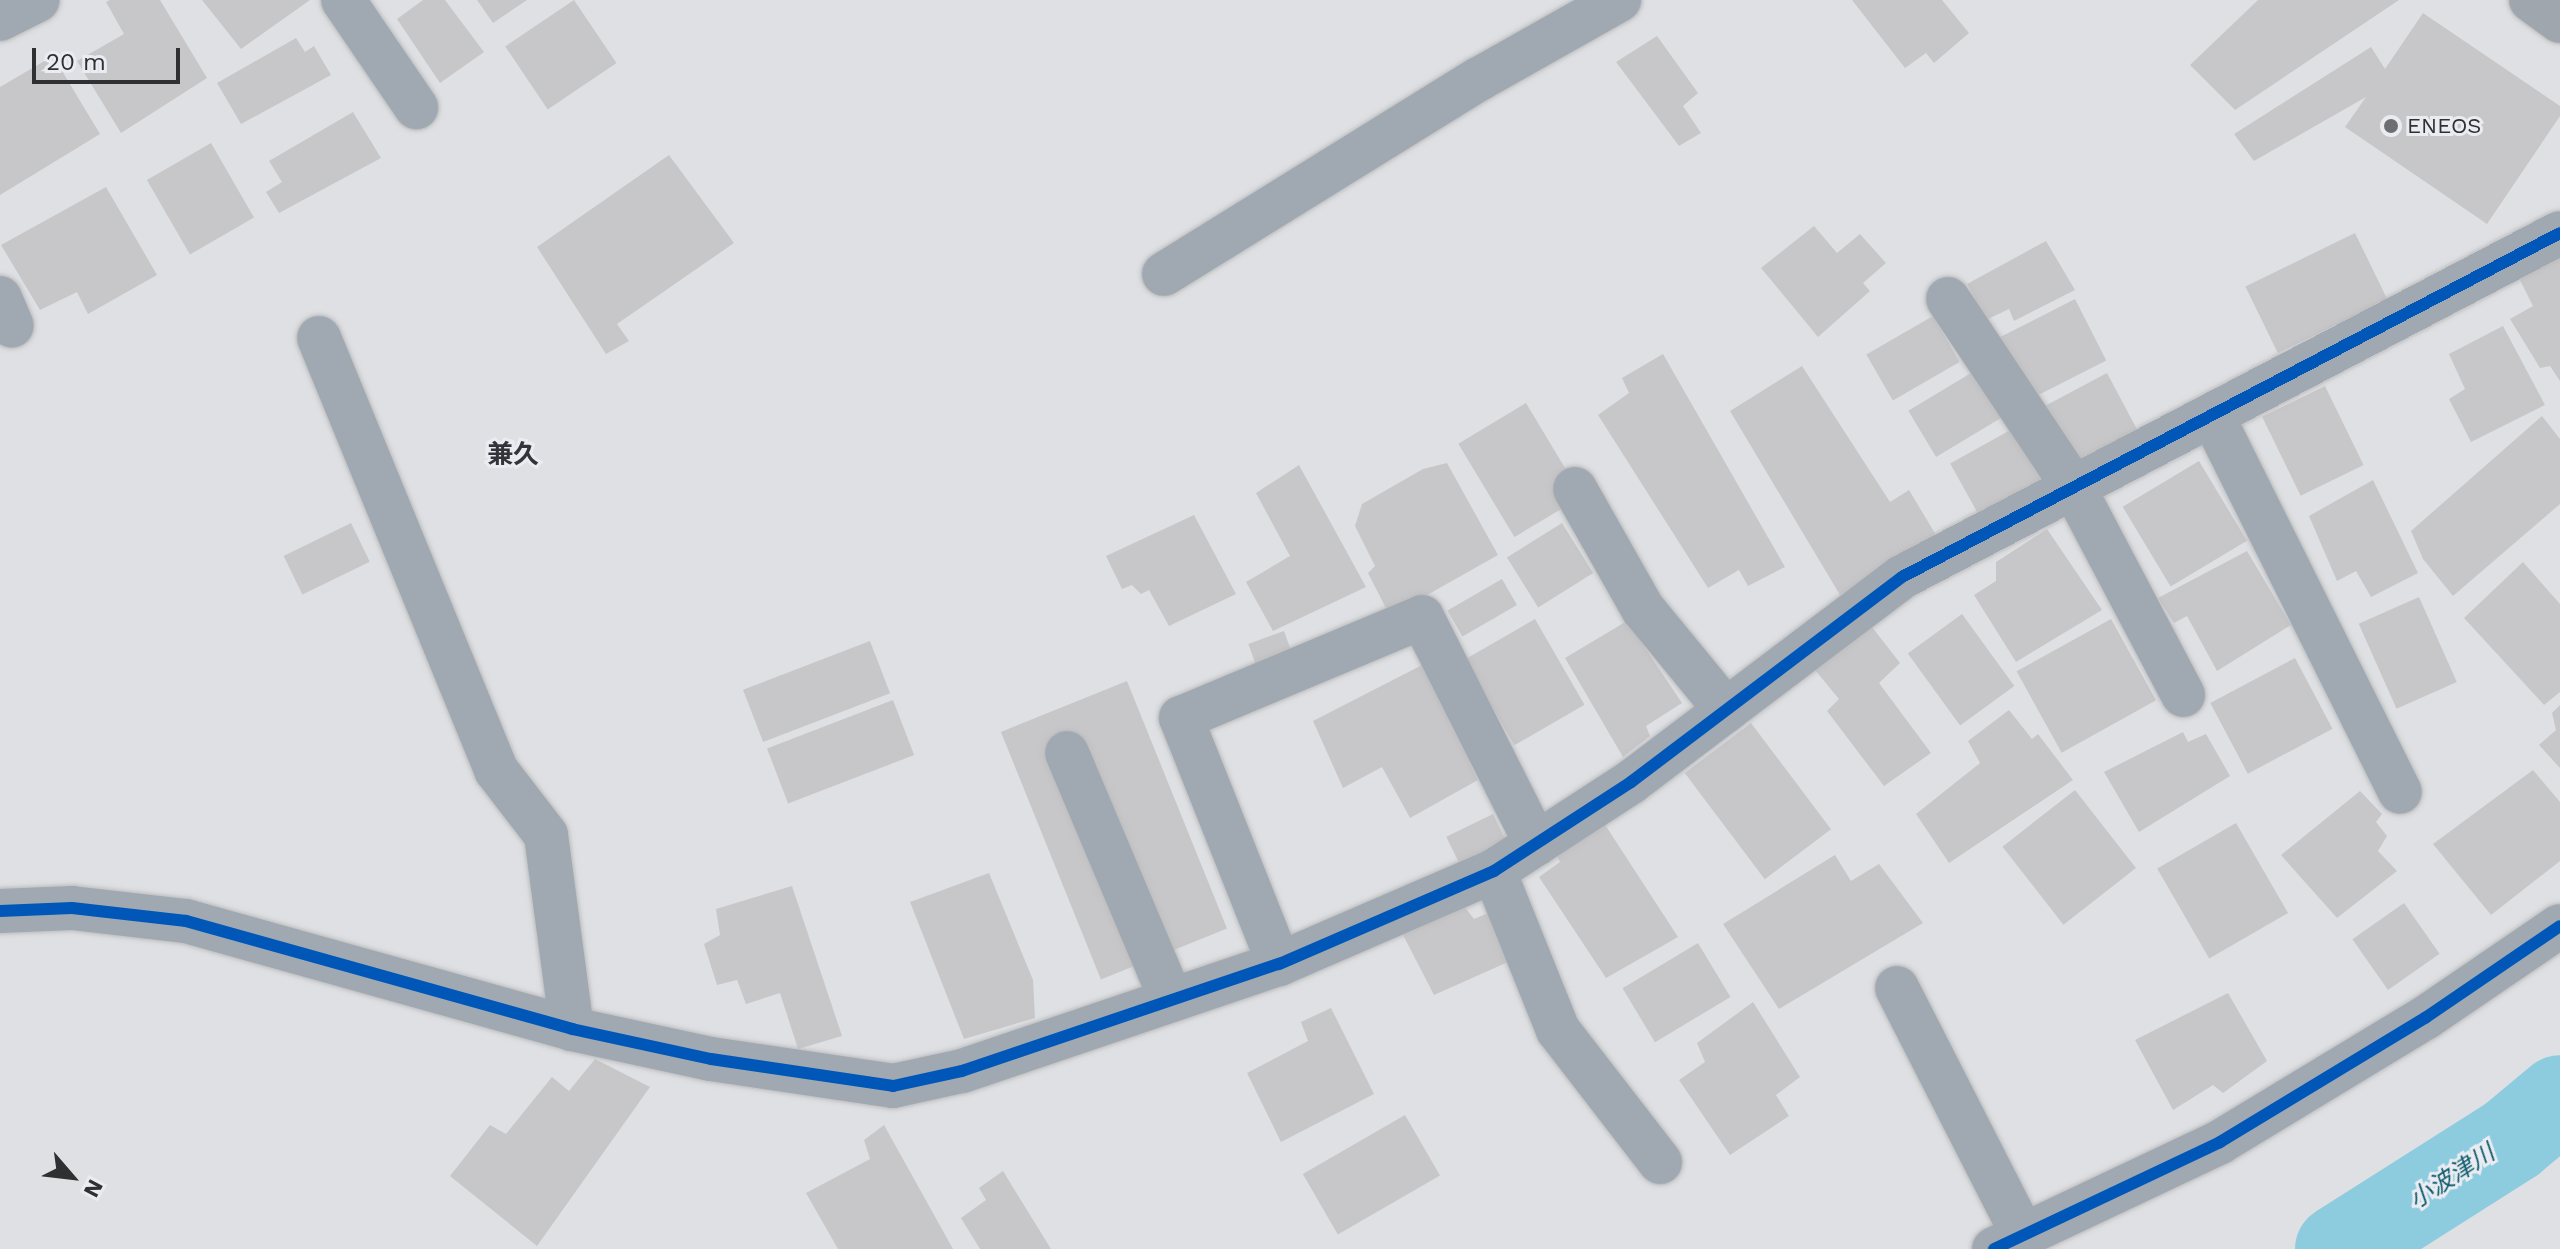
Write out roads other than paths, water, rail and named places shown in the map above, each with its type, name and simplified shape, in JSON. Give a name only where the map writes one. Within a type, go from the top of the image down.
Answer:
[{"type":"highway","points":[[2531,0],[2560,21]]},
{"type":"street","points":[[0,19],[38,0]]},
{"type":"street","points":[[343,0],[416,107]]},
{"type":"street","points":[[1164,274],[1479,79],[1619,0]]},
{"type":"street","points":[[0,911],[72,908],[186,921],[572,1029],[711,1059],[893,1086],[962,1071],[1279,964],[1494,871],[1631,782],[1902,577],[2560,233]]},
{"type":"street","points":[[1948,299],[2074,488],[2183,695]]},
{"type":"street","points":[[319,338],[496,770],[546,835],[572,1029]]},
{"type":"street","points":[[2212,415],[2400,792]]},
{"type":"street","points":[[1575,489],[1643,609],[1726,710]]},
{"type":"street","points":[[1279,964],[1181,718],[1422,617],[1536,844]]},
{"type":"street","points":[[1067,753],[1171,999]]},
{"type":"street","points":[[1494,871],[1558,1030],[1660,1162]]},
{"type":"street","points":[[1897,988],[2009,1243],[2220,1142],[2310,1090],[2560,926]]},
{"type":"waterway","name":"小波津川","points":[[2339,1249],[2512,1139],[2560,1099]]},
{"type":"place","name":"ENEOS","points":[[2391,126]]},
{"type":"district","name":"兼久","points":[[513,455]]}]
